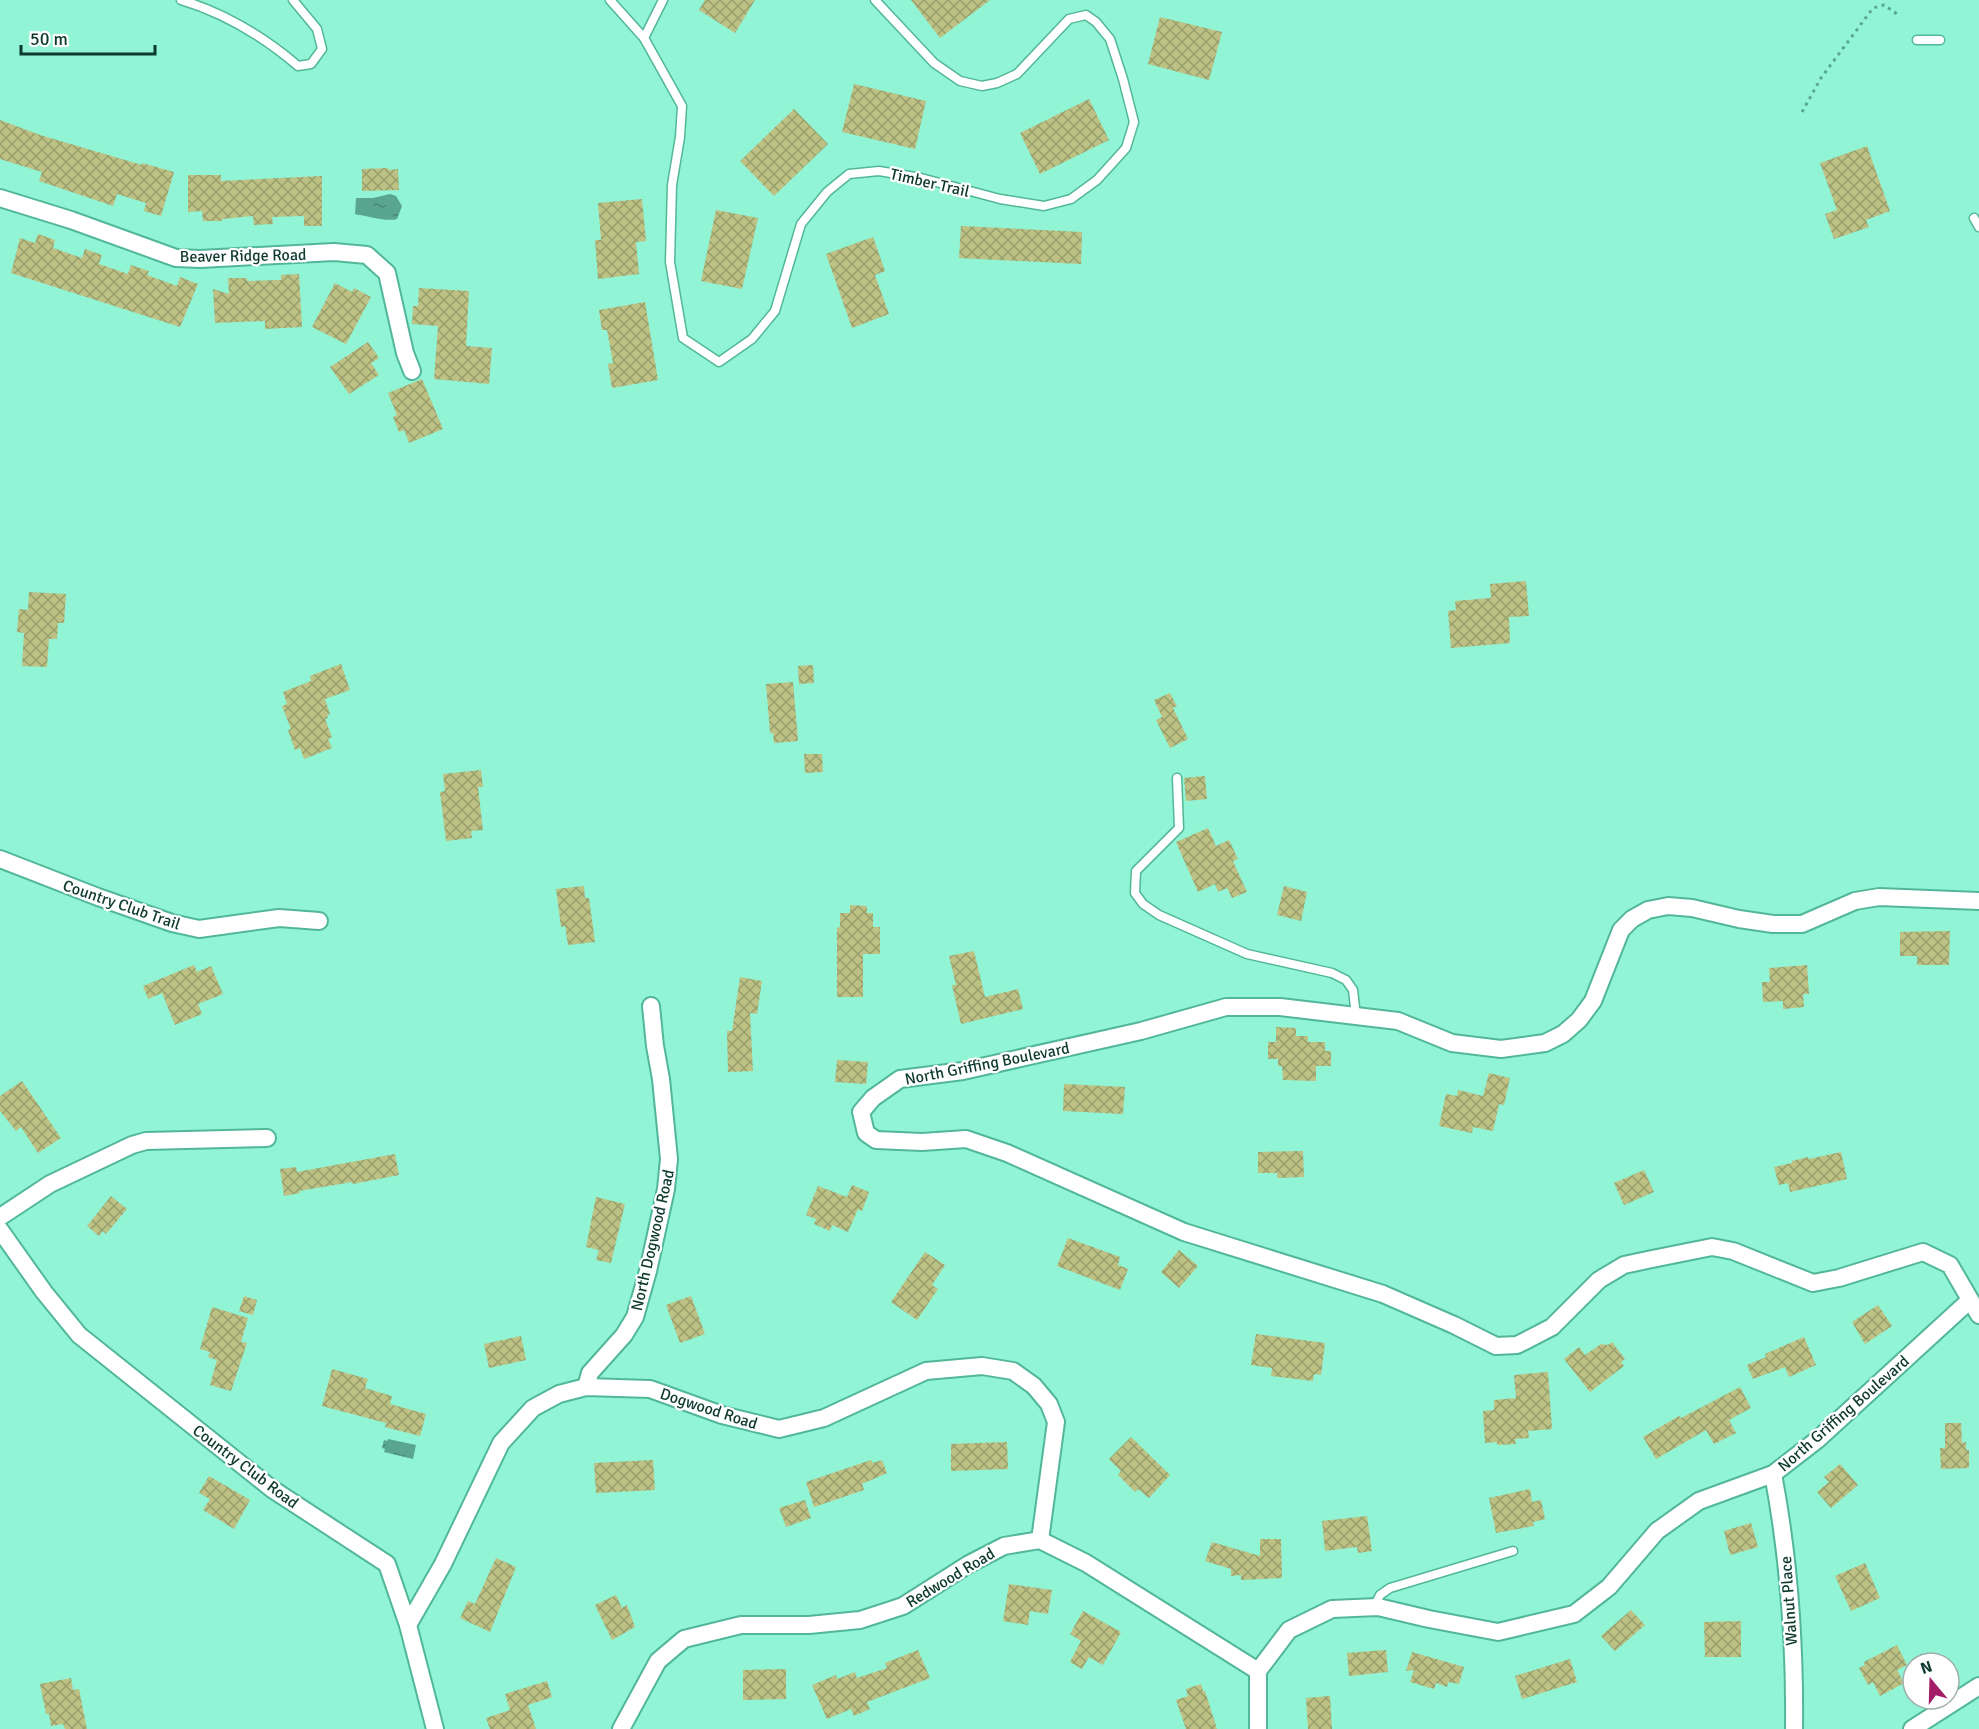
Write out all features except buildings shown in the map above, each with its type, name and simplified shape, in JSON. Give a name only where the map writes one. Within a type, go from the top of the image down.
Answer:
[{"type":"street","name":"Beaver Ridge Road","points":[[0,198],[71,220],[176,258],[200,259],[334,252],[367,255],[387,273],[405,353],[412,371]]},
{"type":"street","name":"Country Club Trail","points":[[0,859],[108,901],[172,923],[200,929],[279,918],[319,921]]},
{"type":"street","name":"North Griffing Boulevard","points":[[1979,901],[1879,897],[1856,901],[1802,924],[1773,924],[1668,906],[1648,910],[1632,919],[1621,930],[1593,1001],[1579,1020],[1563,1034],[1545,1043],[1501,1049],[1452,1043],[1398,1021],[1280,1007],[1226,1007],[1141,1031],[963,1071],[900,1079],[873,1098],[861,1112],[866,1133],[876,1140],[922,1142],[966,1139],[976,1142],[1007,1153],[1184,1232],[1383,1294],[1496,1346],[1517,1345],[1552,1327],[1599,1280],[1624,1265],[1712,1247],[1734,1251],[1813,1283],[1839,1278],[1923,1252],[1950,1265],[1979,1315]]},
{"type":"street","name":"North Dogwood Road","points":[[586,1387],[590,1373],[624,1335],[635,1317],[648,1271],[666,1189],[669,1159],[662,1079],[655,1046],[651,1005]]},
{"type":"street","points":[[0,1217],[50,1184],[132,1145],[146,1141],[267,1138]]},
{"type":"street","name":"Country Club Road","points":[[0,1230],[44,1292],[79,1335],[272,1489],[387,1564],[408,1625],[435,1729]]},
{"type":"street","name":"North Griffing Boulevard","points":[[1258,1671],[1289,1630],[1332,1609],[1374,1607],[1498,1632],[1574,1614],[1609,1587],[1657,1531],[1699,1501],[1773,1474],[1817,1440],[1969,1301]]},
{"type":"street","name":"Dogwood Road","points":[[408,1625],[443,1564],[501,1443],[533,1408],[559,1394],[586,1387],[650,1389],[722,1415],[779,1429],[824,1418],[926,1371],[982,1366],[1013,1371],[1034,1386],[1049,1404],[1056,1422],[1049,1458],[1040,1540]]},
{"type":"street","name":"Walnut Place","points":[[1773,1474],[1781,1517],[1790,1604],[1794,1729]]},
{"type":"street","points":[[1040,1540],[1086,1563],[1258,1671],[1258,1729]]},
{"type":"street","name":"Redwood Road","points":[[621,1729],[658,1661],[684,1639],[741,1625],[809,1625],[860,1620],[903,1606],[969,1564],[1004,1546],[1040,1540]]},
{"type":"street","points":[[1912,1729],[1979,1686]]},
{"type":"lane","points":[[181,0],[204,7],[239,24],[278,49],[298,66],[311,64],[322,49],[317,30],[293,0]]},
{"type":"lane","name":"Timber Trail","points":[[610,0],[644,38],[682,106],[680,137],[672,185],[670,262],[683,338],[719,362],[752,339],[775,311],[801,224],[827,192],[849,174],[879,171],[921,178],[1000,199],[1044,206],[1071,199],[1098,180],[1125,148],[1134,122],[1123,79],[1110,39],[1096,22],[1086,15],[1069,19],[1017,74],[997,83],[982,86],[960,81],[934,63],[875,0]]},
{"type":"lane","points":[[644,38],[663,0]]},
{"type":"lane","points":[[1917,40],[1940,40]]},
{"type":"lane","points":[[1974,219],[1979,227]]},
{"type":"lane","points":[[1177,778],[1179,828],[1136,871],[1135,893],[1143,904],[1158,915],[1247,954],[1332,973],[1346,981],[1353,990],[1356,1016]]},
{"type":"lane","points":[[1374,1607],[1380,1595],[1390,1588],[1514,1551]]},
{"type":"path","points":[[1802,112],[1821,78],[1873,8],[1884,5],[1897,14]]},
{"type":"water","points":[[390,194],[396,196],[402,206],[397,219],[355,214],[356,198],[373,198]]},
{"type":"water","points":[[384,1440],[416,1445],[413,1459],[384,1452],[385,1449],[382,1448]]}]
